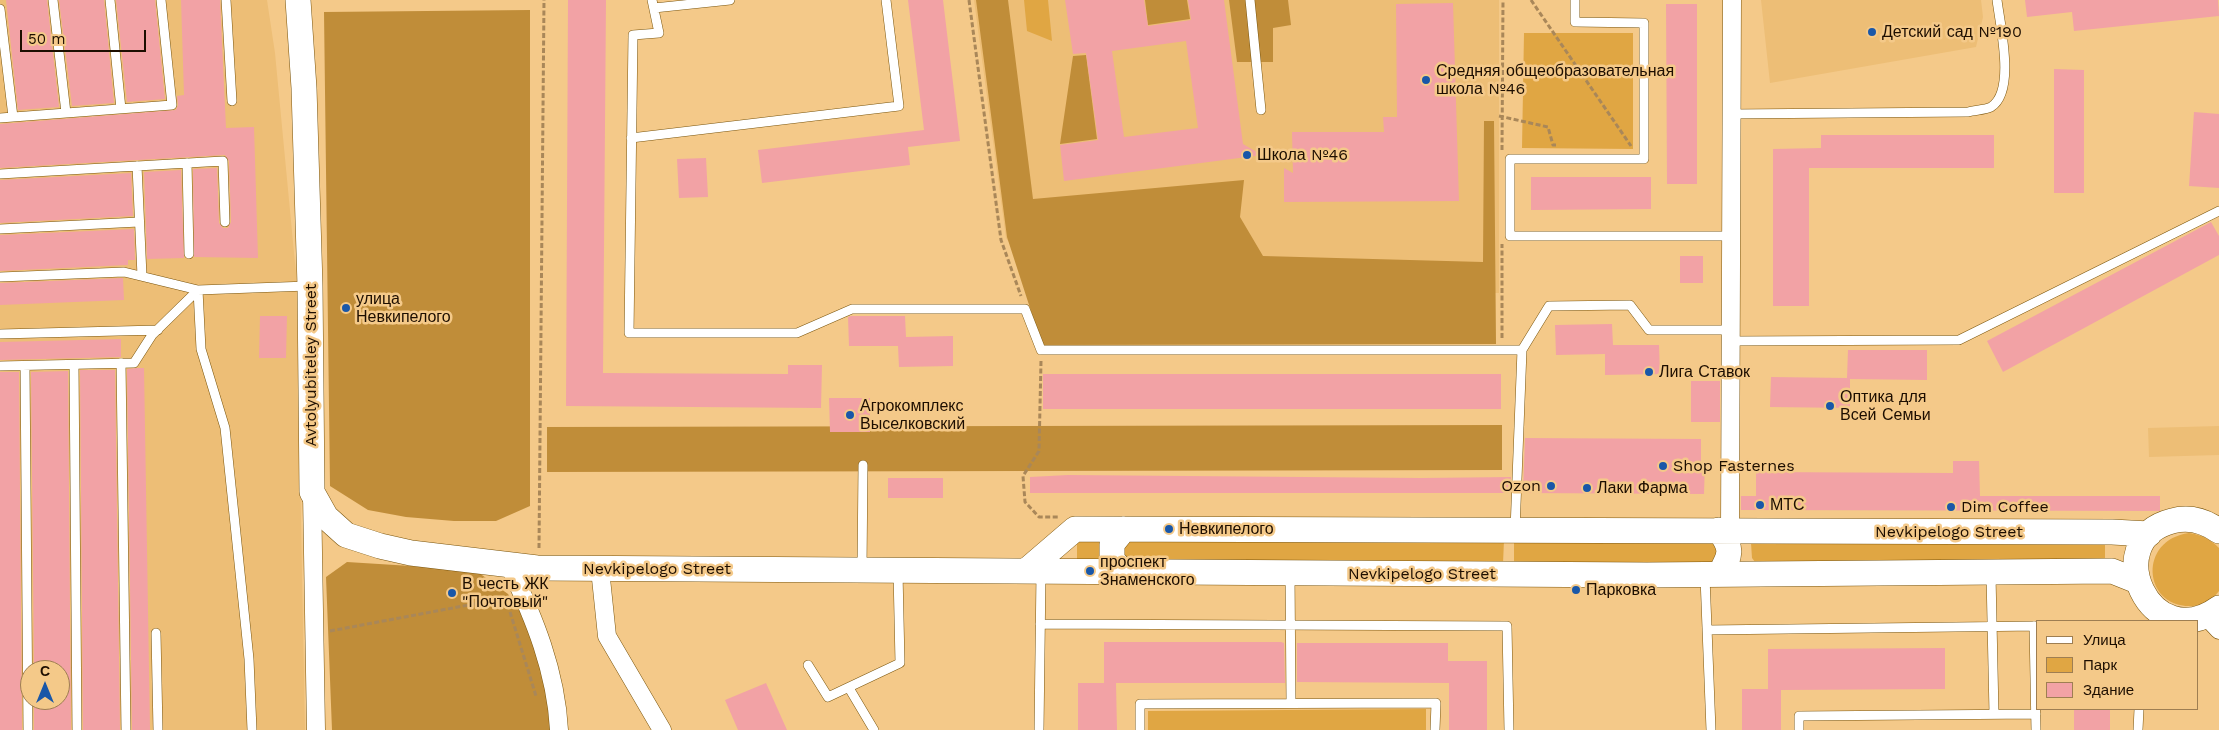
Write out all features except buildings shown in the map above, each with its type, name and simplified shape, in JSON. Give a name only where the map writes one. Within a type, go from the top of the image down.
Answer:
[{"type":"street","name":"Avtolyubiteley Street","points":[[298,0],[304,88],[310,286],[316,730]]},
{"type":"street","points":[[1713,574],[1729,558],[1729,543],[1732,530],[1732,0]]},
{"type":"street","name":"Nevkipelogo Street","points":[[312,492],[326,517],[346,535],[380,546],[411,553],[537,568],[1713,574],[2112,571],[2137,581]]},
{"type":"street","points":[[2215,618],[2194,620],[2169,617],[2148,604],[2141,593],[2135,569],[2137,556],[2149,534],[2168,522],[2184,519],[2201,521],[2219,531]]},
{"type":"street","name":"Nevkipelogo Street","points":[[1034,571],[1075,529],[1732,530],[2112,532],[2149,534]]},
{"type":"street","points":[[1124,529],[1112,544],[1112,560],[1124,572]]},
{"type":"street","points":[[1732,530],[1742,543],[1743,559],[1750,574]]},
{"type":"street","points":[[509,565],[543,645],[558,702],[559,730]]},
{"type":"street","points":[[600,569],[608,636],[662,730]]},
{"type":"lane","points":[[53,0],[66,113]]},
{"type":"lane","points":[[110,0],[121,109]]},
{"type":"lane","points":[[0,118],[172,105],[161,0]]},
{"type":"lane","points":[[226,0],[232,100]]},
{"type":"lane","points":[[730,0],[653,4],[659,33],[633,35],[629,333],[797,333],[852,309],[1025,309],[1041,350],[1522,350]]},
{"type":"lane","points":[[631,138],[899,106],[886,0]]},
{"type":"lane","points":[[1250,0],[1261,110]]},
{"type":"lane","points":[[1575,0],[1575,22],[1644,23],[1644,159],[1510,159],[1510,236],[1732,236]]},
{"type":"lane","points":[[1732,114],[1968,112],[1991,106],[2003,93],[2006,75],[1997,0]]},
{"type":"lane","points":[[0,9],[13,118]]},
{"type":"lane","points":[[0,174],[223,161],[225,222]]},
{"type":"lane","points":[[187,163],[189,254]]},
{"type":"lane","points":[[137,166],[142,276]]},
{"type":"lane","points":[[1515,530],[1522,350],[1549,306],[1630,306],[1648,330],[1731,336],[1959,340],[2219,211]]},
{"type":"lane","points":[[0,229],[139,222]]},
{"type":"lane","points":[[0,277],[124,272],[198,290],[310,286]]},
{"type":"lane","points":[[0,366],[134,363],[158,330],[198,290]]},
{"type":"lane","points":[[198,290],[201,349],[225,428],[249,659],[252,730]]},
{"type":"lane","points":[[0,334],[158,330]]},
{"type":"lane","points":[[121,363],[126,730]]},
{"type":"lane","points":[[74,364],[77,730]]},
{"type":"lane","points":[[25,366],[28,730]]},
{"type":"lane","points":[[862,569],[863,465]]},
{"type":"lane","points":[[808,665],[828,698],[900,663],[898,570]]},
{"type":"lane","points":[[1034,571],[1040,624],[1039,730]]},
{"type":"lane","points":[[1991,572],[1994,714]]},
{"type":"lane","points":[[1290,573],[1291,703]]},
{"type":"lane","points":[[1711,730],[1707,630],[1713,574]]},
{"type":"lane","points":[[1040,624],[1507,626],[1509,730]]},
{"type":"lane","points":[[1707,630],[2036,626],[2036,730]]},
{"type":"lane","points":[[156,633],[158,730]]},
{"type":"lane","points":[[849,688],[874,730]]},
{"type":"lane","points":[[1140,730],[1140,704],[1436,702],[1435,730]]},
{"type":"lane","points":[[2138,730],[2139,710]]},
{"type":"lane","points":[[1799,730],[1799,716],[2036,714]]},
{"type":"path","points":[[539,553],[544,0]]},
{"type":"path","points":[[970,0],[1001,240],[1025,309]]},
{"type":"path","points":[[1502,156],[1500,116],[1503,0]]},
{"type":"path","points":[[1531,0],[1631,146],[1621,146]]},
{"type":"path","points":[[1500,116],[1548,127],[1553,145],[1562,145]]},
{"type":"path","points":[[1502,243],[1502,350]]},
{"type":"path","points":[[1041,350],[1039,451],[1023,476],[1025,502],[1038,517],[1066,517]]},
{"type":"path","points":[[324,632],[506,598],[538,702]]},
{"type":"shaded area","points":[[0,0],[267,0],[275,53],[299,305],[297,306],[305,730],[0,730]]},
{"type":"shaded area","name":"Школа №46","points":[[974,0],[1499,0],[1499,293],[1042,293],[1006,238]]},
{"type":"shaded area","points":[[976,0],[1008,0],[1033,199],[1244,180],[1240,217],[1263,256],[1483,262],[1484,121],[1494,121],[1496,344],[1042,345],[1007,237]]},
{"type":"shaded area","points":[[1145,0],[1187,0],[1190,19],[1148,25]]},
{"type":"shaded area","points":[[1229,0],[1288,0],[1291,25],[1273,28],[1273,62],[1237,62]]},
{"type":"shaded area","name":"Детский сад №190","points":[[1761,0],[1981,0],[1983,17],[1976,47],[1770,83]]},
{"type":"shaded area","points":[[530,10],[530,506],[496,521],[454,521],[406,517],[368,510],[330,486],[324,12]]},
{"type":"shaded area","points":[[1086,55],[1097,139],[1060,144],[1073,56]]},
{"type":"shaded area","points":[[1502,425],[1502,470],[547,472],[547,427]]},
{"type":"shaded area","points":[[2219,426],[2219,455],[2149,457],[2148,428]]},
{"type":"shaded area","points":[[347,562],[475,570],[508,594],[543,645],[559,730],[332,730],[326,577]]},
{"type":"green space","points":[[1024,0],[1048,0],[1052,41],[1027,31]]},
{"type":"green space","points":[[1524,33],[1633,33],[1633,149],[1522,148]]},
{"type":"green space","points":[[2189,533],[2206,538],[2219,548],[2219,591],[2208,601],[2193,606],[2176,604],[2164,597],[2156,586],[2153,573],[2154,560],[2161,548],[2172,538]]},
{"type":"green space","points":[[1077,540],[1108,540],[1106,560],[1077,565]]},
{"type":"green space","points":[[1123,540],[1504,540],[1503,564],[1122,564]]},
{"type":"green space","points":[[1514,540],[1718,540],[1718,563],[1514,563]]},
{"type":"green space","points":[[2105,540],[2105,562],[1755,562],[1752,558],[1751,543]]},
{"type":"green space","points":[[1426,709],[1426,730],[1148,730],[1148,711]]},
{"type":"place","name":"Детский сад №190","points":[[1872,32]]},
{"type":"place","name":"Средняя общеобразовательная школа №46","points":[[1426,80]]},
{"type":"place","name":"Школа №46","points":[[1247,155]]},
{"type":"place","name":"улица Невкипелого","points":[[346,308]]},
{"type":"place","name":"Лига Ставок","points":[[1649,372]]},
{"type":"place","name":"Оптика для Всей Семьи","points":[[1830,406]]},
{"type":"place","name":"Агрокомплекс Выселковский","points":[[850,415]]},
{"type":"place","name":"Shop Fasternes","points":[[1663,466]]},
{"type":"place","name":"Ozon","points":[[1551,486]]},
{"type":"place","name":"Лаки Фарма","points":[[1587,488]]},
{"type":"place","name":"МТС","points":[[1760,505]]},
{"type":"place","name":"Dim Coffee","points":[[1951,507]]},
{"type":"place","name":"Невкипелого","points":[[1169,529]]},
{"type":"place","name":"проспект Знаменского","points":[[1090,571]]},
{"type":"place","name":"Парковка","points":[[1576,590]]},
{"type":"place","name":"В честь ЖК \"Почтовый\"","points":[[452,593]]}]
